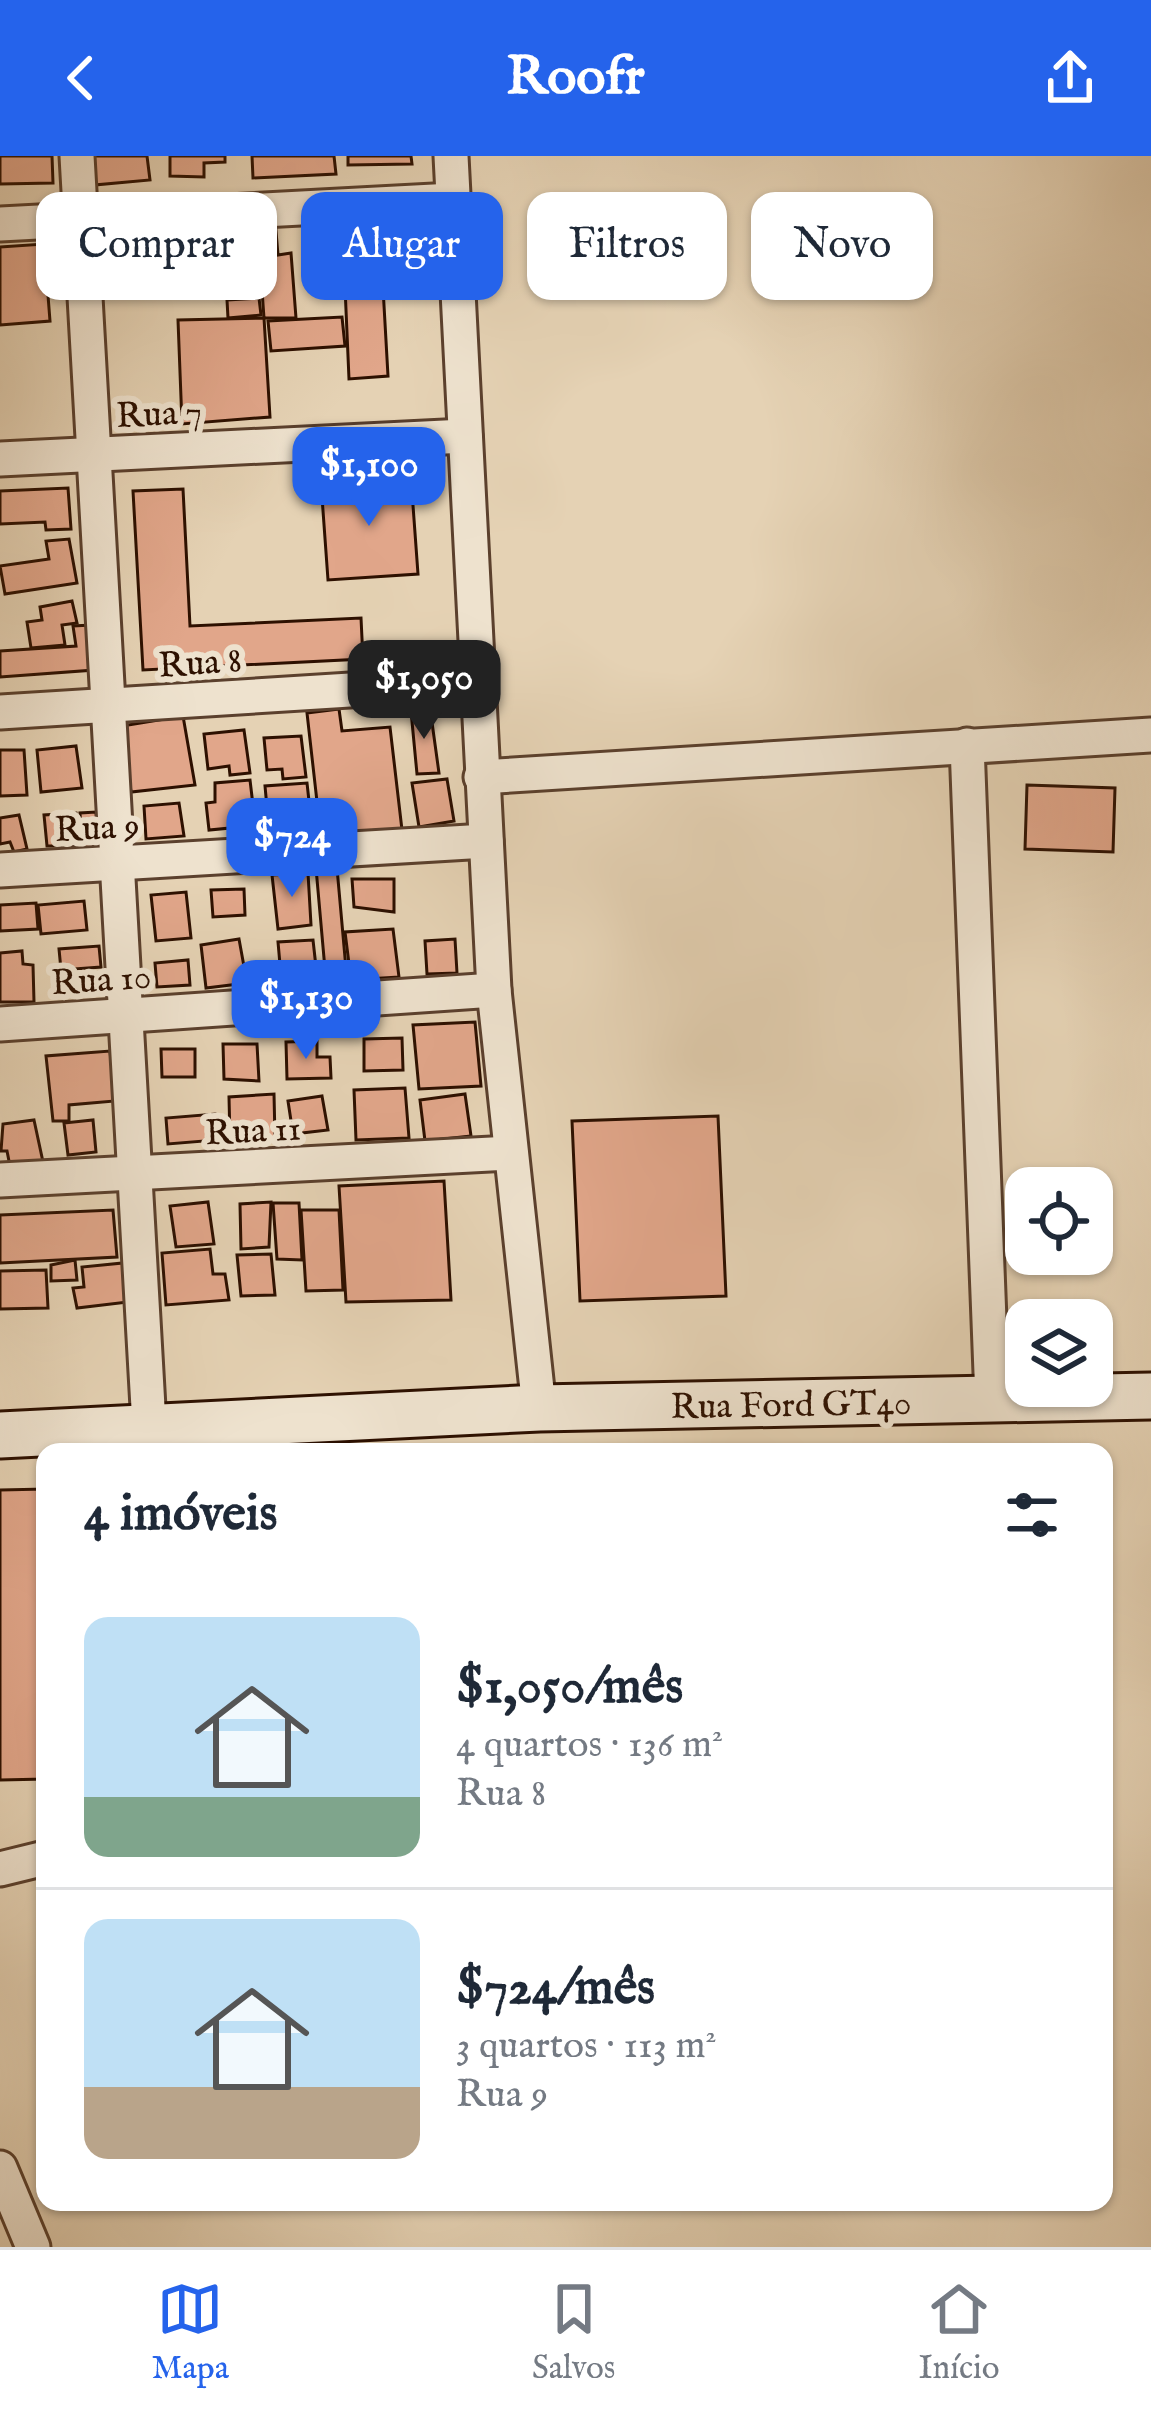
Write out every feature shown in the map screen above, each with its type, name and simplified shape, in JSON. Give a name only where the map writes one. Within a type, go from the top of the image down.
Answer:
[{"type":"street","points":[[77,156],[79,192]]},
{"type":"street","points":[[451,156],[453,192]]},
{"type":"street","points":[[0,224],[36,223]]},
{"type":"street","points":[[86,300],[135,1175],[175,1434]]},
{"type":"street","points":[[458,300],[494,990],[539,1408]]},
{"type":"street","name":"Rua 7","points":[[0,459],[465,436]]},
{"type":"street","name":"Rua 8","points":[[0,712],[478,682]]},
{"type":"street","points":[[481,777],[1151,735]]},
{"type":"street","points":[[967,745],[992,1399]]},
{"type":"street","name":"Rua 9","points":[[0,870],[486,841]]},
{"type":"street","name":"Rua 10","points":[[0,1024],[494,990]]},
{"type":"street","name":"Rua 11","points":[[0,1180],[511,1153]]},
{"type":"street","name":"Rua Ford GT40","points":[[0,1435],[175,1434],[539,1408],[1151,1396]]},
{"type":"street","points":[[0,1869],[36,1860]]},
{"type":"street","points":[[0,2168],[33,2247]]},
{"type":"building","points":[[0,156],[52,156],[53,183],[0,184]]},
{"type":"building","points":[[91,156],[147,156],[150,180],[94,185]]},
{"type":"building","points":[[170,156],[225,156],[225,162],[204,163],[204,177],[170,176]]},
{"type":"building","points":[[252,156],[334,156],[336,174],[253,178]]},
{"type":"building","points":[[348,156],[411,156],[412,164],[348,165]]},
{"type":"building","points":[[277,243],[278,255],[291,253],[296,318],[264,318],[263,300],[277,300]]},
{"type":"building","points":[[36,245],[36,300],[48,300],[50,321],[0,325],[0,247]]},
{"type":"building","points":[[227,300],[259,300],[261,315],[228,318]]},
{"type":"building","points":[[346,300],[384,300],[388,376],[349,379]]},
{"type":"building","points":[[342,317],[345,346],[271,351],[268,321]]},
{"type":"building","points":[[264,318],[270,417],[182,424],[178,320]]},
{"type":"building","points":[[411,478],[418,574],[328,580],[321,483]]},
{"type":"building","points":[[68,488],[71,529],[46,530],[45,522],[0,524],[0,491]]},
{"type":"building","points":[[183,489],[190,626],[361,618],[363,659],[143,670],[133,491]]},
{"type":"building","points":[[69,539],[77,583],[5,594],[0,566],[49,559],[46,541]]},
{"type":"building","points":[[72,601],[77,623],[62,625],[65,645],[31,648],[27,622],[42,620],[40,607]]},
{"type":"building","points":[[91,625],[94,670],[0,677],[0,651],[76,646],[73,626]]},
{"type":"building","points":[[430,708],[439,773],[417,774],[411,711]]},
{"type":"building","points":[[339,709],[342,731],[390,727],[402,830],[321,837],[307,713]]},
{"type":"building","points":[[183,716],[195,785],[131,792],[122,726]]},
{"type":"building","points":[[244,730],[250,773],[230,775],[229,766],[208,769],[204,734]]},
{"type":"building","points":[[301,736],[306,777],[283,779],[282,769],[267,770],[264,738]]},
{"type":"building","points":[[76,746],[82,788],[41,792],[37,750]]},
{"type":"building","points":[[0,750],[24,750],[27,795],[0,796]]},
{"type":"building","points":[[447,779],[454,821],[419,827],[412,783]]},
{"type":"building","points":[[250,780],[257,839],[243,841],[241,827],[209,830],[206,803],[215,802],[215,783]]},
{"type":"building","points":[[307,783],[313,837],[284,839],[283,819],[268,819],[265,786]]},
{"type":"building","points":[[1027,785],[1115,788],[1113,852],[1025,849]]},
{"type":"building","points":[[179,803],[184,836],[146,839],[144,806]]},
{"type":"building","points":[[96,812],[98,849],[82,851],[80,813]]},
{"type":"building","points":[[76,813],[79,846],[47,846],[44,815]]},
{"type":"building","points":[[19,815],[27,849],[14,852],[10,842],[0,844],[0,818]]},
{"type":"building","points":[[316,868],[337,868],[348,991],[327,992]]},
{"type":"building","points":[[308,873],[311,925],[278,929],[272,875]]},
{"type":"building","points":[[352,879],[394,879],[394,912],[354,907]]},
{"type":"building","points":[[244,889],[245,915],[213,917],[211,890]]},
{"type":"building","points":[[186,892],[191,938],[156,941],[151,895]]},
{"type":"building","points":[[84,901],[87,930],[41,934],[38,905]]},
{"type":"building","points":[[36,903],[38,929],[0,931],[0,905]]},
{"type":"building","points":[[393,929],[399,977],[351,980],[345,932]]},
{"type":"building","points":[[239,939],[247,983],[206,988],[201,945]]},
{"type":"building","points":[[455,939],[457,973],[427,974],[425,941]]},
{"type":"building","points":[[313,940],[317,976],[281,976],[278,942]]},
{"type":"building","points":[[99,946],[101,967],[61,970],[59,949]]},
{"type":"building","points":[[22,951],[23,964],[33,965],[34,1002],[0,1002],[0,953]]},
{"type":"building","points":[[188,960],[190,985],[157,987],[155,963]]},
{"type":"building","points":[[475,1022],[481,1086],[419,1089],[413,1025]]},
{"type":"building","points":[[402,1038],[403,1070],[364,1071],[364,1039]]},
{"type":"building","points":[[317,1041],[317,1057],[330,1057],[331,1078],[287,1079],[286,1042]]},
{"type":"building","points":[[223,1044],[257,1044],[259,1081],[224,1079]]},
{"type":"building","points":[[161,1049],[195,1049],[195,1077],[162,1077]]},
{"type":"building","points":[[110,1051],[115,1101],[69,1105],[69,1121],[53,1121],[46,1056]]},
{"type":"building","points":[[405,1088],[409,1138],[356,1140],[354,1090]]},
{"type":"building","points":[[274,1094],[275,1138],[230,1139],[229,1097]]},
{"type":"building","points":[[465,1094],[471,1136],[425,1141],[420,1100]]},
{"type":"building","points":[[322,1096],[328,1130],[293,1134],[288,1101]]},
{"type":"building","points":[[215,1114],[217,1140],[168,1144],[166,1118]]},
{"type":"building","points":[[718,1116],[726,1296],[580,1301],[572,1121]]},
{"type":"building","points":[[34,1120],[43,1162],[10,1166],[7,1151],[1,1151],[3,1124]]},
{"type":"building","points":[[93,1120],[96,1152],[68,1155],[64,1123]]},
{"type":"building","points":[[444,1181],[451,1300],[346,1302],[339,1186]]},
{"type":"building","points":[[208,1202],[214,1244],[176,1247],[170,1206]]},
{"type":"building","points":[[271,1202],[269,1247],[241,1249],[240,1204]]},
{"type":"building","points":[[273,1203],[299,1203],[302,1260],[277,1259]]},
{"type":"building","points":[[113,1210],[117,1257],[0,1263],[0,1215]]},
{"type":"building","points":[[301,1210],[339,1210],[343,1290],[306,1291]]},
{"type":"building","points":[[210,1249],[213,1274],[225,1274],[229,1300],[166,1305],[162,1253]]},
{"type":"building","points":[[271,1254],[275,1295],[241,1296],[237,1255]]},
{"type":"building","points":[[75,1260],[77,1280],[51,1281],[51,1265]]},
{"type":"building","points":[[123,1263],[128,1302],[77,1308],[73,1288],[84,1287],[82,1267]]},
{"type":"building","points":[[46,1270],[48,1308],[0,1309],[0,1271]]},
{"type":"building","points":[[36,1489],[36,1779],[0,1780],[0,1490]]}]
